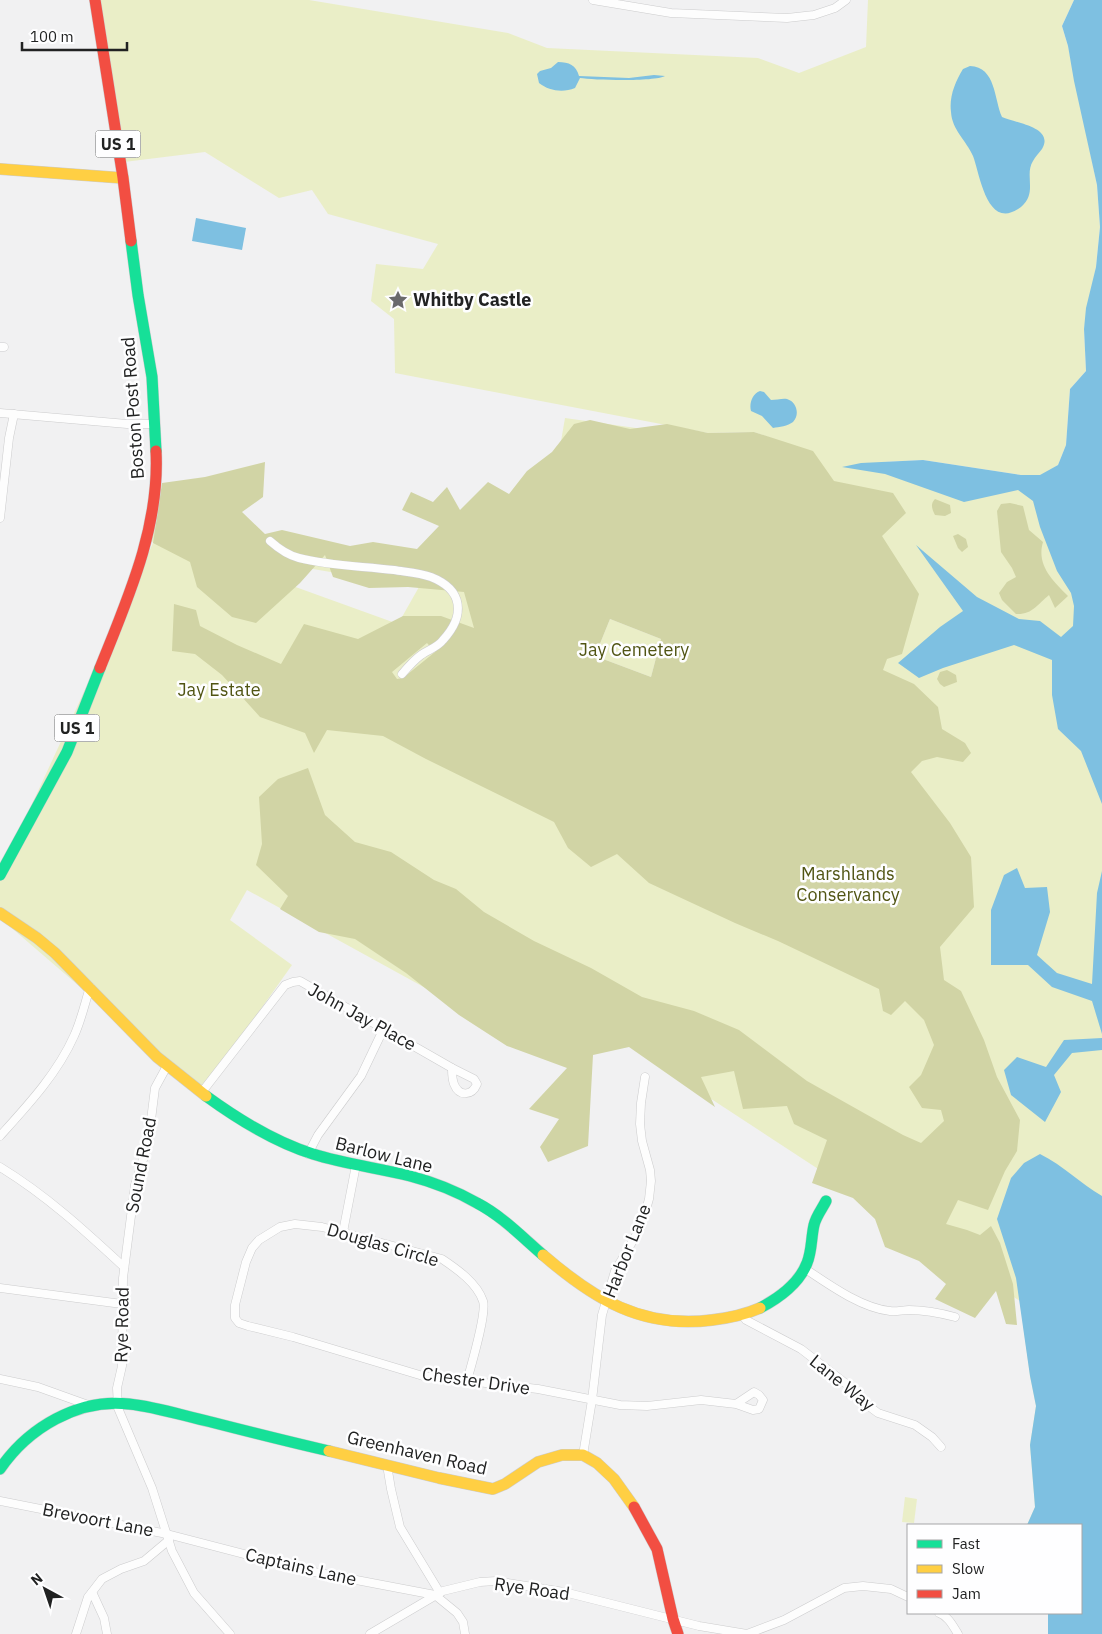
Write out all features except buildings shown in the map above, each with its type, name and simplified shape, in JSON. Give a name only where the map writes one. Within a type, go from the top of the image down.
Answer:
[{"type":"street","name":"Boston Post Road","points":[[0,875],[68,752],[132,585],[148,534],[155,490],[157,471],[152,377],[138,295],[123,178],[95,0]]},
{"type":"street","points":[[592,0],[671,13],[787,18],[814,15],[835,8],[846,0]]},
{"type":"street","points":[[0,169],[123,178]]},
{"type":"street","points":[[0,413],[127,424],[155,424]]},
{"type":"street","points":[[0,518],[9,438],[14,414]]},
{"type":"street","points":[[270,541],[282,552],[298,558],[431,577],[443,583],[454,592],[459,616],[443,641],[420,655],[402,674]]},
{"type":"street","name":"Barlow Lane","points":[[0,913],[44,944],[90,987],[167,1066],[226,1110],[265,1135],[308,1154],[404,1175],[432,1184],[479,1204],[510,1227],[566,1276],[606,1302],[629,1314],[661,1322],[684,1323],[743,1316],[758,1310],[776,1298],[804,1268],[811,1249],[816,1220],[826,1201]]},
{"type":"street","name":"John Jay Place","points":[[202,1092],[285,985],[300,981],[452,1068]]},
{"type":"street","points":[[0,1136],[40,1092],[52,1074],[75,1035],[90,987]]},
{"type":"street","points":[[308,1154],[318,1135],[361,1076],[383,1030]]},
{"type":"street","name":"Sound Road","points":[[124,1267],[135,1185],[148,1144],[155,1088],[167,1066]]},
{"type":"street","name":"Harbor Lane","points":[[583,1455],[592,1400],[602,1315],[615,1271],[641,1226],[649,1197],[650,1172],[642,1141],[640,1124],[645,1077]]},
{"type":"street","points":[[343,1232],[356,1165]]},
{"type":"street","name":"Rye Road","points":[[0,1167],[29,1185],[81,1227],[124,1267],[122,1366],[118,1388],[118,1404],[152,1488],[168,1537]]},
{"type":"street","name":"Douglas Circle","points":[[235,1305],[246,1262],[252,1248],[259,1240],[280,1227],[295,1224],[322,1226],[442,1260],[469,1281],[484,1302],[483,1315],[467,1381]]},
{"type":"street","points":[[804,1268],[832,1287],[872,1308],[891,1312],[907,1310],[929,1311],[955,1317]]},
{"type":"street","points":[[0,1288],[122,1304]]},
{"type":"street","name":"Chester Drive","points":[[235,1305],[235,1318],[239,1323],[423,1376],[538,1389],[620,1405],[647,1406],[701,1400],[736,1404]]},
{"type":"street","name":"Lane Way","points":[[743,1316],[746,1320],[801,1349],[849,1386],[878,1413],[915,1425],[932,1437],[941,1448]]},
{"type":"street","points":[[0,1379],[38,1388],[92,1406]]},
{"type":"street","name":"Greenhaven Road","points":[[0,1469],[14,1449],[54,1419],[78,1409],[118,1404],[169,1412],[439,1478],[493,1488],[505,1484],[538,1462],[562,1455],[583,1455]]},
{"type":"street","points":[[583,1455],[597,1463],[614,1479],[635,1509],[657,1549],[678,1634]]},
{"type":"street","points":[[387,1465],[400,1527],[438,1594],[457,1613],[463,1622],[465,1634]]},
{"type":"street","name":"Brevoort Lane","points":[[0,1501],[168,1537],[172,1551],[194,1593],[230,1634]]},
{"type":"street","points":[[76,1634],[88,1597],[102,1579],[121,1569],[144,1561],[168,1537]]},
{"type":"street","name":"Captains Lane","points":[[168,1537],[309,1571],[438,1594]]},
{"type":"street","name":"Rye Road","points":[[370,1634],[438,1594],[480,1582],[504,1582],[564,1592],[673,1619]]},
{"type":"street","points":[[673,1619],[699,1626],[747,1634],[770,1630],[844,1588],[863,1586],[891,1589],[907,1597]]},
{"type":"street","points":[[92,1592],[104,1618],[107,1634]]},
{"type":"street","points":[[943,1614],[958,1634]]},
{"type":"green space","points":[[99,0],[309,0],[508,33],[547,48],[758,58],[799,73],[866,47],[868,0],[1074,0],[1062,26],[1068,46],[1097,185],[1100,227],[1096,267],[1084,329],[1086,371],[1070,389],[1066,445],[1058,465],[1040,476],[1021,475],[923,460],[883,462],[1102,494],[1102,1519],[1082,1525],[1027,1524],[1035,1507],[1030,1445],[1036,1406],[1020,1301],[612,1034],[500,1029],[247,890],[230,920],[292,965],[202,1092],[0,918],[0,873],[153,543],[148,534],[159,521],[609,597],[509,647],[663,709],[699,622],[538,575],[565,418],[813,453],[754,432],[708,433],[395,373],[394,319],[371,301],[376,264],[423,269],[438,244],[328,214],[312,190],[279,198],[205,152],[124,162]],"holes":[[[188,548],[419,587],[398,624]]]},
{"type":"green space","name":"Marshlands Conservancy","points":[[590,420],[630,429],[667,424],[708,433],[754,432],[813,451],[834,481],[893,493],[906,513],[882,536],[919,594],[902,654],[887,659],[883,670],[914,684],[938,707],[942,729],[965,743],[971,753],[963,762],[937,757],[922,761],[911,772],[950,823],[971,857],[974,907],[940,947],[944,980],[961,991],[984,1040],[997,1077],[1020,1120],[1017,1151],[1005,1171],[988,1210],[958,1200],[946,1224],[980,1235],[991,1226],[1000,1243],[1013,1284],[1017,1325],[1006,1324],[996,1291],[975,1318],[935,1299],[946,1284],[919,1261],[885,1247],[875,1219],[853,1198],[812,1183],[827,1140],[794,1124],[787,1106],[743,1109],[734,1071],[701,1077],[715,1107],[629,1047],[593,1055],[588,1146],[548,1162],[540,1147],[559,1119],[529,1109],[567,1068],[507,1046],[459,1015],[406,973],[355,939],[319,932],[280,909],[288,896],[256,865],[262,844],[259,797],[278,779],[308,768],[325,815],[355,842],[391,852],[434,880],[456,889],[484,912],[534,941],[591,968],[642,997],[694,1011],[739,1030],[807,1081],[903,1135],[921,1143],[944,1121],[941,1110],[922,1108],[909,1087],[921,1075],[934,1045],[924,1020],[905,1001],[891,1015],[883,1011],[879,989],[649,883],[617,854],[591,867],[568,848],[554,822],[383,736],[327,730],[314,753],[305,733],[260,717],[222,675],[195,654],[172,651],[174,604],[196,610],[200,626],[281,664],[304,624],[358,639],[403,616],[441,616],[474,628],[464,592],[408,587],[369,588],[333,577],[325,555],[300,583],[256,623],[232,617],[197,587],[190,562],[153,543],[162,483],[205,477],[265,462],[263,497],[242,512],[265,534],[282,530],[350,546],[373,542],[417,549],[439,526],[402,510],[411,492],[433,502],[447,487],[460,510],[488,482],[509,494],[527,471],[552,452],[574,424]],"holes":[[[610,619],[661,639],[651,677],[595,656]],[[427,643],[435,652],[403,678],[397,679],[392,672]]]},
{"type":"green space","points":[[935,499],[950,505],[951,513],[945,516],[935,515],[932,503]]},
{"type":"green space","points":[[1010,503],[1023,506],[1029,530],[1043,542],[1042,558],[1047,572],[1068,596],[1055,608],[1049,595],[1031,611],[1016,614],[1002,600],[999,593],[1007,582],[1016,577],[1001,552],[997,511],[1001,504]]},
{"type":"green space","points":[[958,534],[966,539],[968,547],[962,552],[958,548],[953,536]]},
{"type":"green space","name":"Jay Cemetery","points":[[610,619],[661,639],[651,677],[595,656]]},
{"type":"green space","points":[[947,670],[956,675],[957,682],[944,687],[937,679],[940,672]]},
{"type":"green space","points":[[905,1497],[917,1499],[914,1523],[902,1522]]},
{"type":"water","points":[[1074,0],[1102,0],[1102,804],[1081,751],[1058,729],[1052,695],[1052,660],[1014,645],[943,668],[919,678],[898,663],[940,627],[963,611],[916,545],[977,597],[1019,619],[1040,621],[1061,637],[1073,626],[1074,606],[1071,593],[1057,571],[1040,527],[1033,501],[1018,490],[964,502],[885,474],[842,467],[861,463],[923,460],[1021,475],[1040,475],[1058,465],[1066,445],[1070,389],[1086,371],[1084,329],[1086,308],[1096,267],[1100,227],[1097,185],[1068,46],[1062,26]]},
{"type":"water","points":[[558,62],[572,65],[579,76],[629,78],[654,75],[665,76],[637,80],[580,78],[575,88],[566,90],[547,88],[539,83],[537,74],[540,71],[551,68]]},
{"type":"water","points":[[970,66],[979,68],[989,78],[993,85],[1002,117],[1032,127],[1043,136],[1045,142],[1031,166],[1030,190],[1026,202],[1009,213],[1000,213],[987,198],[973,156],[952,118],[951,101],[953,90],[963,69]]},
{"type":"water","points":[[196,218],[246,228],[242,250],[192,241]]},
{"type":"water","points":[[760,391],[764,392],[771,400],[785,399],[793,403],[797,412],[793,422],[773,428],[762,416],[751,411],[750,405],[752,400],[755,394]]},
{"type":"water","points":[[1017,868],[1025,888],[1047,887],[1050,912],[1037,955],[1057,973],[1092,984],[1097,893],[1102,871],[1102,1034],[1092,1001],[1052,987],[1028,965],[991,965],[991,910],[1004,875]]},
{"type":"water","points":[[1102,1038],[1102,1050],[1072,1053],[1054,1075],[1061,1092],[1045,1122],[1011,1095],[1004,1070],[1017,1057],[1046,1067],[1064,1040]]},
{"type":"water","points":[[1040,1154],[1102,1196],[1102,1634],[1048,1634],[1048,1614],[1082,1614],[1082,1524],[1027,1524],[1035,1507],[1030,1445],[1036,1406],[1016,1278],[997,1219],[1011,1178],[1024,1163]]},
{"type":"traffic: fast","points":[[131,241],[152,377],[156,451]]},
{"type":"traffic: fast","points":[[0,875],[67,752],[100,668]]},
{"type":"traffic: fast","points":[[206,1096],[257,1130],[299,1149],[337,1161],[419,1178],[461,1195],[495,1214],[543,1255]]},
{"type":"traffic: fast","points":[[760,1308],[788,1290],[803,1271],[810,1254],[815,1222],[826,1201]]},
{"type":"traffic: fast","points":[[0,1469],[11,1454],[25,1441],[56,1419],[73,1411],[110,1403],[160,1409],[329,1451]]},
{"type":"traffic: slow","points":[[0,169],[123,178]]},
{"type":"traffic: slow","points":[[0,913],[37,938],[55,953],[157,1057],[206,1096]]},
{"type":"traffic: slow","points":[[543,1255],[562,1271],[600,1297],[641,1315],[663,1320],[687,1322],[730,1317],[760,1308]]},
{"type":"traffic: slow","points":[[329,1451],[493,1489],[505,1484],[538,1462],[562,1455],[583,1455],[597,1463],[614,1479],[634,1507]]},
{"type":"traffic: jam","points":[[95,0],[131,241]]},
{"type":"traffic: jam","points":[[100,668],[131,589],[147,535],[153,507],[156,451]]},
{"type":"traffic: jam","points":[[634,1507],[657,1549],[678,1634]]},
{"type":"place","name":"Whitby Castle","points":[[398,300]]},
{"type":"park label","name":"Jay Estate","points":[[219,690]]}]
